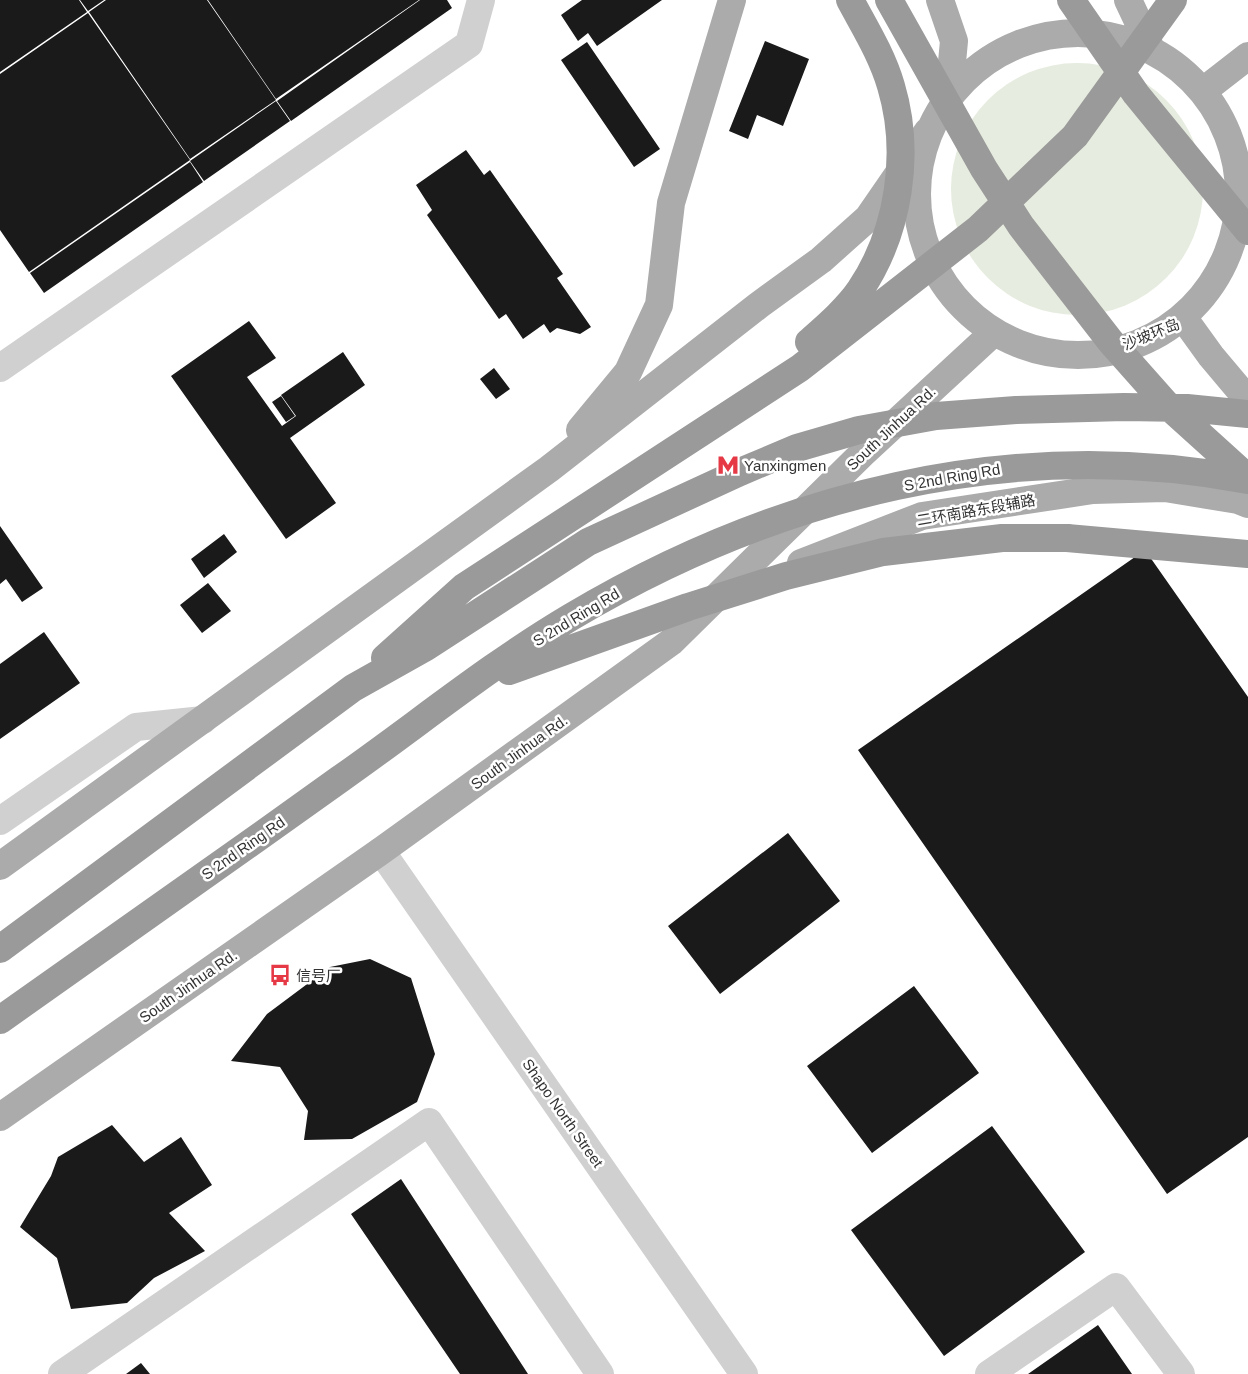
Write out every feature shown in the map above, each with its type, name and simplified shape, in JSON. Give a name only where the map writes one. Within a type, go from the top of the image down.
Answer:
[{"type":"highway","points":[[731,412],[820,332],[859,292],[875,264],[888,234],[896,202],[901,142],[898,114],[882,59],[850,0]]},
{"type":"highway","points":[[889,0],[984,169],[1021,226],[1111,342],[1166,404],[1248,479]]},
{"type":"highway","points":[[1072,0],[1136,94],[1248,231]]},
{"type":"highway","points":[[0,949],[353,688],[424,621],[464,587],[800,368],[978,229],[1075,136],[1173,0]]},
{"type":"highway","points":[[353,688],[426,647],[588,542],[740,472],[798,448],[859,430],[936,416],[1016,410],[1124,407],[1187,408],[1248,414]]},
{"type":"highway","name":"S 2nd Ring Rd","points":[[0,1020],[344,777],[468,685],[571,617],[681,557],[762,524],[846,498],[988,470],[1051,465],[1113,464],[1206,472],[1248,479]]},
{"type":"highway","points":[[468,685],[688,607],[786,576],[884,552],[1002,538],[1066,538],[1248,554]]},
{"type":"main road","points":[[549,469],[628,372],[659,305],[671,203],[732,0]]},
{"type":"main road","points":[[940,0],[954,41],[949,94]]},
{"type":"main road","points":[[1128,0],[1152,51]]},
{"type":"main road","points":[[1152,51],[1176,0]]},
{"type":"main road","name":"沙坡环岛","points":[[1099,34],[1152,51],[1180,68],[1203,91],[1241,151],[1241,210],[1224,271],[1185,320],[1108,351],[1033,349],[982,329],[949,296],[926,256],[915,193],[928,131],[949,94],[991,57],[1043,36],[1099,34]]},
{"type":"main road","points":[[1203,91],[1248,56]]},
{"type":"main road","points":[[0,866],[549,469],[759,304],[821,260],[868,218],[928,131]]},
{"type":"main road","points":[[1185,320],[1211,356],[1248,400]]},
{"type":"main road","name":"South Jinhua Rd.","points":[[0,1117],[381,851],[671,642],[862,454],[993,333]]},
{"type":"main road","name":"二环南路东段辅路","points":[[671,642],[794,566],[922,516],[1094,490],[1166,488],[1238,500],[1248,504]]},
{"type":"street","points":[[0,368],[469,44],[481,0]]},
{"type":"street","points":[[0,821],[136,727],[203,720]]},
{"type":"street","name":"Shapo North Street","points":[[381,851],[744,1374]]},
{"type":"street","points":[[62,1374],[429,1122],[600,1374]]},
{"type":"street","points":[[990,1374],[1116,1287],[1181,1374]]},
{"type":"shaded area","points":[[1077,63],[1114,68],[1147,84],[1166,100],[1182,119],[1198,152],[1203,189],[1198,226],[1182,259],[1166,278],[1147,294],[1114,310],[1077,315],[1040,310],[1007,294],[988,278],[972,259],[956,226],[951,189],[956,152],[972,119],[988,100],[1007,84],[1040,68]]},
{"type":"building","points":[[0,0],[79,0],[87,12],[0,72]]},
{"type":"building","points":[[80,0],[104,0],[88,11]]},
{"type":"building","points":[[106,0],[207,0],[276,100],[190,159],[89,12]]},
{"type":"building","points":[[208,0],[419,0],[276,99]]},
{"type":"building","points":[[420,0],[447,0],[452,8],[291,121],[277,101]]},
{"type":"building","points":[[582,0],[662,0],[597,46],[588,33],[578,41],[561,15]]},
{"type":"building","points":[[88,13],[190,160],[29,272],[0,230],[0,74]]},
{"type":"building","points":[[765,41],[809,59],[783,126],[757,115],[748,139],[729,131]]},
{"type":"building","points":[[587,42],[660,149],[634,167],[561,60]]},
{"type":"building","points":[[276,101],[290,121],[204,181],[190,161]]},
{"type":"building","points":[[466,150],[484,175],[490,170],[563,274],[557,278],[591,327],[580,334],[557,328],[550,333],[544,324],[523,339],[506,314],[499,319],[427,215],[432,210],[416,185]]},
{"type":"building","points":[[190,162],[203,182],[44,293],[30,273]]},
{"type":"building","points":[[249,321],[276,358],[247,377],[282,426],[296,416],[281,395],[343,352],[365,385],[290,438],[336,503],[286,539],[171,376]]},
{"type":"building","points":[[494,368],[510,389],[496,399],[480,379]]},
{"type":"building","points":[[281,396],[295,416],[286,422],[272,402]]},
{"type":"building","points":[[0,526],[43,588],[22,602],[6,579],[0,584]]},
{"type":"building","points":[[224,534],[237,552],[204,578],[191,559]]},
{"type":"building","points":[[1145,550],[1248,697],[1248,1137],[1167,1194],[858,750]]},
{"type":"building","points":[[208,583],[231,611],[202,633],[180,605]]},
{"type":"building","points":[[44,632],[80,683],[0,739],[0,664]]},
{"type":"building","points":[[788,833],[840,901],[720,994],[668,926]]},
{"type":"building","points":[[370,959],[411,978],[435,1054],[417,1102],[352,1139],[304,1140],[308,1111],[280,1067],[231,1061],[267,1014],[330,967]]},
{"type":"building","points":[[914,986],[979,1073],[872,1153],[807,1066]]},
{"type":"building","points":[[112,1125],[144,1162],[181,1137],[212,1185],[169,1213],[205,1251],[154,1278],[127,1303],[71,1309],[57,1258],[20,1227],[51,1176],[58,1157]]},
{"type":"building","points":[[992,1126],[1085,1252],[944,1356],[851,1230]]},
{"type":"building","points":[[401,1179],[528,1374],[460,1374],[351,1214]]},
{"type":"building","points":[[1098,1325],[1132,1374],[1028,1374]]},
{"type":"building","points":[[141,1363],[150,1374],[126,1374]]},
{"type":"place","name":"Yanxingmen","points":[[728,465]]},
{"type":"place","name":"信号厂","points":[[280,975]]}]
